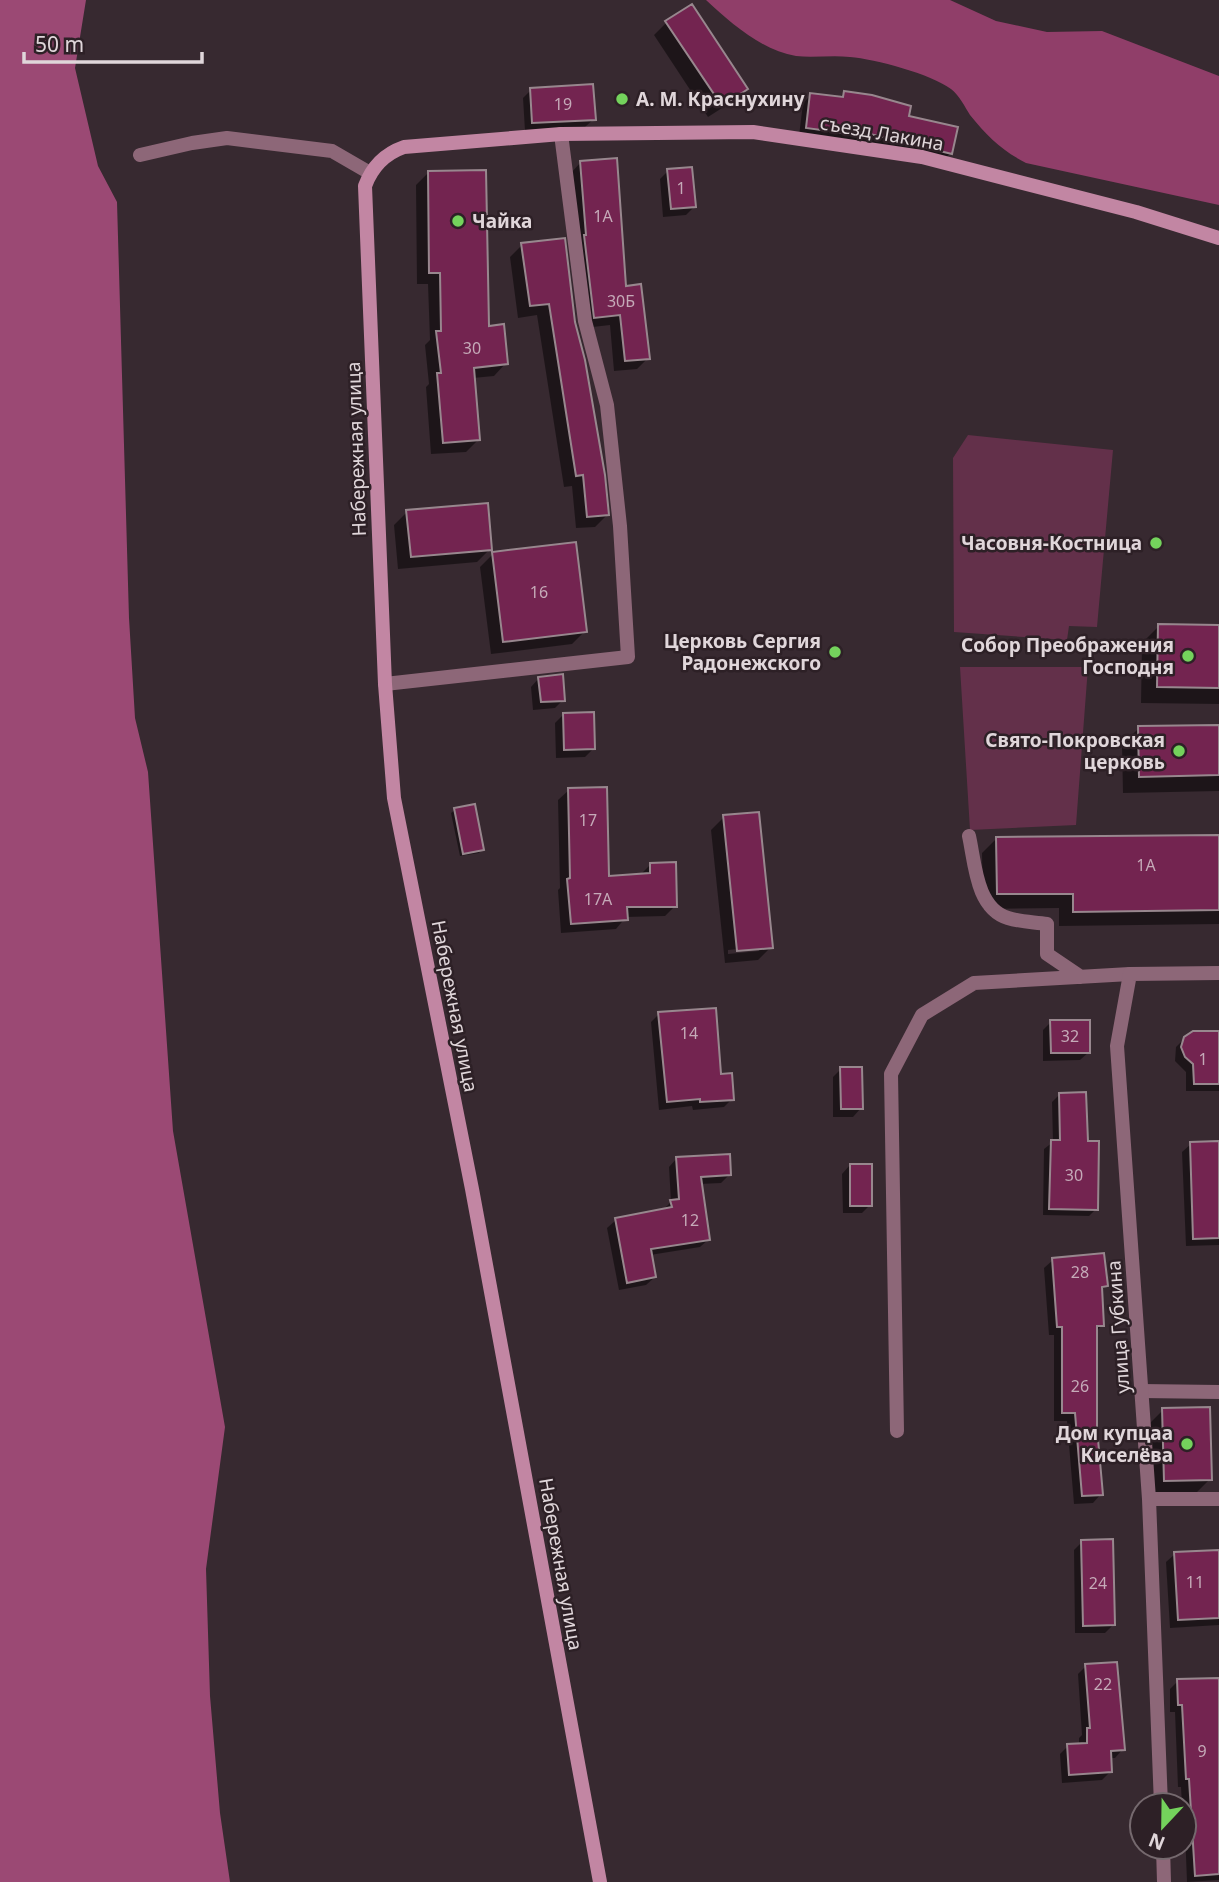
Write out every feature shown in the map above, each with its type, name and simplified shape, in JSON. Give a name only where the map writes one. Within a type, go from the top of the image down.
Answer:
[{"type":"street","name":"съезд Лакина","points":[[370,173],[391,151],[404,147],[561,134],[753,132],[922,157],[1136,212],[1219,238]]},
{"type":"street","points":[[385,684],[628,657],[620,526],[607,405],[584,321],[561,134]]},
{"type":"street","points":[[140,155],[226,138],[332,151],[370,173]]},
{"type":"street","name":"Набережная улица","points":[[370,173],[365,187],[385,684],[394,798],[472,1189],[600,1882]]},
{"type":"street","points":[[969,836],[978,878],[988,906],[1006,918],[1047,924],[1047,954],[1081,977]]},
{"type":"street","points":[[897,1431],[891,1074],[922,1015],[974,983],[1130,974],[1219,973]]},
{"type":"street","name":"улица Губкина","points":[[1130,974],[1117,1045],[1149,1499],[1160,1791]]},
{"type":"street","points":[[1141,1391],[1219,1392]]},
{"type":"street","points":[[1149,1499],[1219,1499]]},
{"type":"street","points":[[1163,1861],[1164,1882]]},
{"type":"shaded area","points":[[0,0],[86,0],[75,68],[98,166],[117,202],[129,618],[135,718],[148,772],[173,1131],[225,1427],[206,1569],[210,1696],[220,1813],[230,1882],[0,1882]]},
{"type":"shaded area","points":[[706,0],[950,0],[996,21],[1047,32],[1102,31],[1219,76],[1219,205],[1026,163],[989,136],[970,115],[957,94],[942,83],[902,68],[861,58],[809,57],[783,53],[747,34]]},
{"type":"shaded area","points":[[968,435],[1113,450],[1097,627],[1069,626],[1067,640],[954,632],[953,458]]},
{"type":"shaded area","points":[[960,667],[1088,667],[1076,825],[970,830]]},
{"type":"building","points":[[692,4],[748,89],[722,106],[665,21]]},
{"type":"building","points":[[593,84],[596,120],[532,123],[530,88]]},
{"type":"building","points":[[844,91],[872,95],[911,106],[909,116],[958,127],[952,154],[866,133],[866,136],[806,128],[810,93],[843,97]]},
{"type":"building","points":[[617,158],[626,286],[641,284],[650,359],[625,361],[620,315],[594,318],[584,235],[580,161]]},
{"type":"building","points":[[692,167],[696,207],[671,209],[667,169]]},
{"type":"building","points":[[486,170],[489,326],[504,324],[508,364],[474,368],[480,440],[443,443],[437,373],[441,373],[436,331],[441,331],[440,273],[429,273],[428,171]]},
{"type":"building","points":[[565,238],[575,322],[585,360],[605,475],[609,515],[587,517],[583,475],[576,476],[549,304],[530,306],[521,243]]},
{"type":"building","points":[[488,503],[492,550],[411,557],[406,510]]},
{"type":"building","points":[[576,542],[587,632],[503,642],[492,552]]},
{"type":"building","name":"Собор Преображения Господня","points":[[1158,624],[1219,625],[1219,688],[1157,687]]},
{"type":"building","points":[[563,674],[565,701],[541,702],[538,677]]},
{"type":"building","points":[[594,712],[595,749],[564,750],[563,713]]},
{"type":"building","name":"Свято-Покровская церковь","points":[[1219,725],[1219,775],[1139,777],[1138,726]]},
{"type":"building","points":[[607,787],[609,876],[650,873],[650,863],[676,862],[677,907],[627,907],[628,920],[571,924],[567,879],[570,878],[568,788]]},
{"type":"building","points":[[475,804],[484,850],[463,854],[454,808]]},
{"type":"building","points":[[759,812],[773,948],[737,951],[723,815]]},
{"type":"building","points":[[1219,835],[1219,910],[1073,912],[1073,894],[997,894],[996,837]]},
{"type":"building","points":[[716,1008],[721,1074],[732,1073],[734,1100],[667,1102],[658,1012]]},
{"type":"building","points":[[1050,1020],[1090,1020],[1090,1053],[1051,1053]]},
{"type":"building","points":[[1193,1031],[1219,1031],[1219,1084],[1194,1084],[1193,1064],[1185,1057],[1181,1047],[1184,1037]]},
{"type":"building","points":[[840,1067],[862,1067],[863,1109],[841,1109]]},
{"type":"building","points":[[1086,1092],[1088,1141],[1099,1141],[1098,1210],[1049,1209],[1051,1140],[1060,1140],[1059,1093]]},
{"type":"building","points":[[1219,1141],[1219,1238],[1193,1239],[1190,1142]]},
{"type":"building","points":[[730,1154],[731,1175],[701,1177],[710,1240],[651,1249],[656,1277],[627,1283],[615,1218],[672,1207],[670,1200],[679,1199],[676,1157]]},
{"type":"building","points":[[850,1164],[872,1164],[872,1206],[850,1206]]},
{"type":"building","points":[[1104,1253],[1108,1286],[1102,1287],[1104,1326],[1097,1326],[1097,1428],[1103,1495],[1082,1496],[1075,1413],[1062,1413],[1062,1327],[1057,1327],[1052,1258]]},
{"type":"building","name":"Дом купцаа Киселёва","points":[[1210,1407],[1212,1480],[1164,1481],[1162,1408]]},
{"type":"building","points":[[1113,1539],[1115,1625],[1083,1626],[1081,1540]]},
{"type":"building","points":[[1219,1550],[1219,1618],[1178,1620],[1174,1552]]},
{"type":"building","points":[[1117,1662],[1125,1750],[1111,1751],[1112,1772],[1069,1775],[1067,1744],[1087,1743],[1087,1728],[1090,1728],[1085,1664]]},
{"type":"building","points":[[1219,1678],[1219,1874],[1195,1876],[1194,1861],[1198,1861],[1198,1791],[1190,1791],[1189,1779],[1186,1779],[1182,1705],[1178,1705],[1177,1679]]},
{"type":"place","name":"А. М. Краснухину","points":[[622,99]]},
{"type":"place","name":"Чайка","points":[[458,221]]},
{"type":"place","name":"Часовня-Костница","points":[[1156,543]]},
{"type":"place","name":"Церковь Сергия Радонежского","points":[[835,652]]},
{"type":"place","name":"Собор Преображения Господня","points":[[1188,656]]},
{"type":"place","name":"Свято-Покровская церковь","points":[[1179,751]]},
{"type":"place","name":"Дом купцаа Киселёва","points":[[1187,1444]]}]
